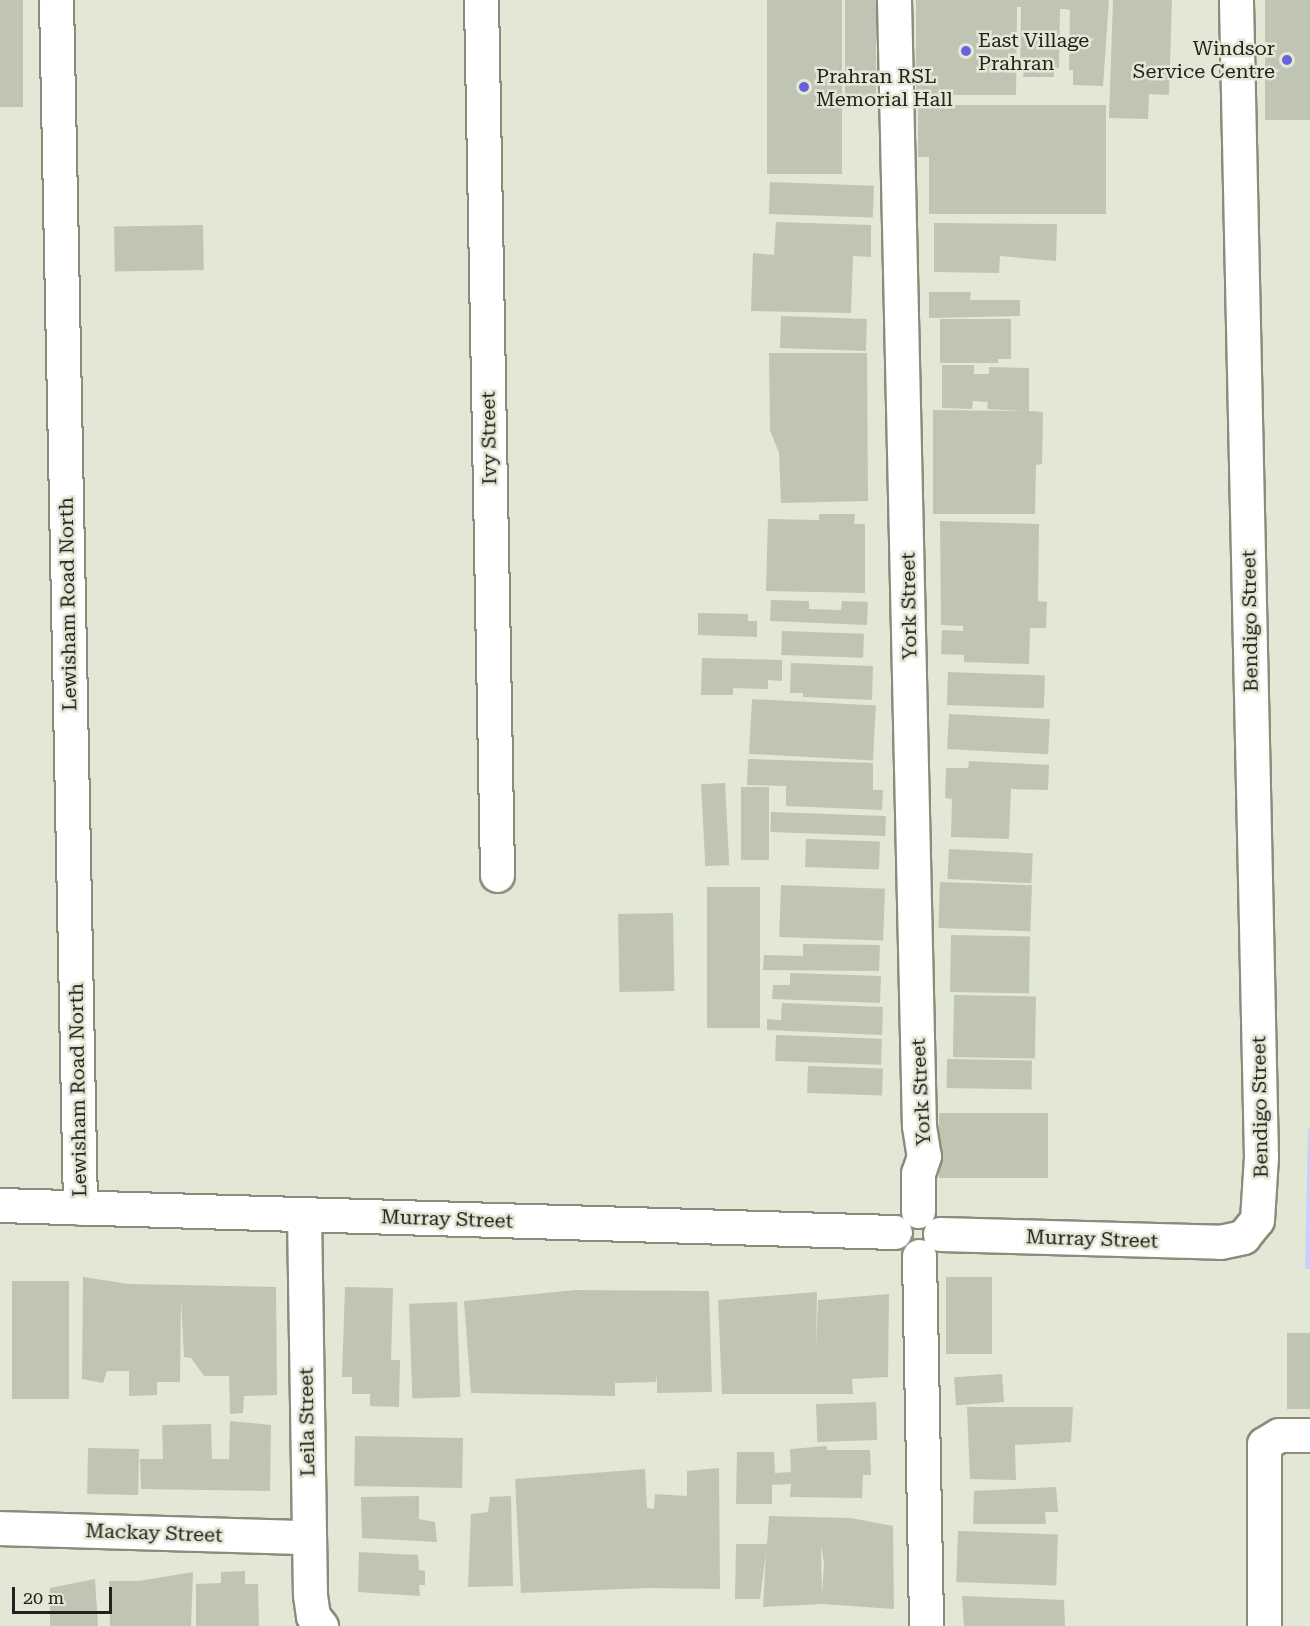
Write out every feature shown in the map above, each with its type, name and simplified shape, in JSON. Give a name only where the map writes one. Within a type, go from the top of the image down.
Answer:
[{"type":"street","name":"Lewisham Road North","points":[[56,0],[80,1208]]},
{"type":"street","name":"Ivy Street","points":[[481,0],[497,875]]},
{"type":"street","name":"York Street","points":[[894,0],[919,1126],[924,1156],[906,1222]]},
{"type":"street","name":"Bendigo Street","points":[[1236,0],[1261,1157],[1257,1220],[1243,1237]]},
{"type":"street","name":"Murray Street","points":[[0,1205],[304,1214],[906,1222]]},
{"type":"street","name":"Leila Street","points":[[304,1214],[310,1606],[321,1626]]},
{"type":"street","points":[[906,1222],[929,1214],[938,1223],[930,1245],[926,1626]]},
{"type":"street","name":"Murray Street","points":[[930,1245],[1220,1242],[1243,1237]]},
{"type":"street","points":[[1264,1626],[1264,1444],[1279,1435],[1310,1435]]},
{"type":"street","name":"Mackay Street","points":[[0,1528],[309,1537]]},
{"type":"shaded area","points":[[1308,1128],[1310,1128],[1310,1269],[1305,1269]]},
{"type":"building","points":[[0,0],[23,0],[23,107],[0,107]]},
{"type":"building","name":"Prahran RSL Memorial Hall","points":[[767,0],[842,0],[842,174],[767,174]]},
{"type":"building","points":[[845,0],[876,0],[876,100],[845,100]]},
{"type":"building","name":"East Village Prahran","points":[[916,0],[1109,0],[1103,86],[1073,85],[1073,70],[1069,70],[1070,10],[1064,9],[1060,9],[1059,68],[1054,68],[1054,77],[1023,77],[1024,69],[1020,69],[1021,7],[1017,7],[1016,95],[916,95]]},
{"type":"building","points":[[1113,0],[1172,0],[1169,95],[1149,94],[1148,119],[1109,118]]},
{"type":"building","name":"Windsor Service Centre","points":[[1265,0],[1310,0],[1310,120],[1265,120]]},
{"type":"building","points":[[918,105],[1106,105],[1106,214],[929,214],[929,157],[918,157]]},
{"type":"building","points":[[770,182],[874,186],[873,218],[769,214]]},
{"type":"building","points":[[776,222],[871,225],[871,257],[853,256],[851,313],[751,311],[753,253],[774,255]]},
{"type":"building","points":[[934,223],[1057,224],[1056,261],[1000,256],[999,273],[934,272]]},
{"type":"building","points":[[203,225],[204,270],[115,272],[114,227]]},
{"type":"building","points":[[929,292],[971,292],[970,300],[1020,300],[1020,316],[929,318]]},
{"type":"building","points":[[781,316],[867,319],[866,351],[780,348]]},
{"type":"building","points":[[940,319],[1011,319],[1011,359],[998,359],[998,363],[940,363]]},
{"type":"building","points":[[769,353],[867,353],[868,501],[781,503],[779,453],[770,430]]},
{"type":"building","points":[[942,365],[974,365],[974,374],[989,374],[989,367],[1029,368],[1029,411],[1043,412],[1042,464],[1036,465],[1035,514],[933,514],[933,410],[1023,411],[987,409],[988,402],[973,401],[972,409],[942,408]]},
{"type":"building","points":[[819,514],[855,514],[854,524],[865,524],[865,593],[766,591],[768,519],[819,520]]},
{"type":"building","points":[[940,521],[1039,524],[1038,601],[1047,602],[1046,628],[1030,628],[1029,664],[964,662],[964,655],[941,654],[942,630],[963,631],[963,626],[941,625]]},
{"type":"building","points":[[771,600],[809,601],[809,609],[841,610],[842,601],[868,602],[867,625],[770,621]]},
{"type":"building","points":[[698,613],[748,614],[748,621],[757,621],[757,637],[698,635]]},
{"type":"building","points":[[782,631],[864,634],[863,658],[781,655]]},
{"type":"building","points":[[702,658],[782,660],[782,681],[768,680],[768,689],[733,688],[733,695],[701,695]]},
{"type":"building","points":[[791,663],[873,666],[872,700],[803,697],[803,693],[790,693]]},
{"type":"building","points":[[948,672],[1045,675],[1044,708],[947,705]]},
{"type":"building","points":[[752,699],[876,705],[873,760],[749,754]]},
{"type":"building","points":[[949,714],[1050,719],[1048,754],[947,749]]},
{"type":"building","points":[[748,759],[873,763],[873,790],[883,790],[882,810],[786,806],[786,786],[747,785]]},
{"type":"building","points":[[969,761],[1049,765],[1048,790],[1011,789],[1009,839],[951,837],[952,799],[945,798],[946,768],[968,768]]},
{"type":"building","points":[[725,783],[729,865],[705,866],[701,784]]},
{"type":"building","points":[[741,787],[769,787],[769,860],[741,860]]},
{"type":"building","points":[[771,812],[886,816],[885,836],[770,832]]},
{"type":"building","points":[[806,839],[880,842],[879,870],[805,867]]},
{"type":"building","points":[[949,849],[1033,853],[1031,883],[947,879]]},
{"type":"building","points":[[940,882],[1032,885],[1030,931],[938,928]]},
{"type":"building","points":[[781,885],[885,889],[883,941],[779,937]]},
{"type":"building","points":[[707,887],[760,887],[760,1028],[707,1028]]},
{"type":"building","points":[[673,913],[674,991],[619,992],[618,914]]},
{"type":"building","points":[[951,935],[1030,936],[1029,993],[950,992]]},
{"type":"building","points":[[803,944],[880,945],[879,971],[763,970],[764,955],[803,956]]},
{"type":"building","points":[[790,973],[881,976],[880,1003],[772,999],[773,985],[790,985]]},
{"type":"building","points":[[954,995],[1036,996],[1035,1058],[953,1057]]},
{"type":"building","points":[[782,1003],[883,1007],[882,1035],[767,1030],[767,1019],[781,1020]]},
{"type":"building","points":[[776,1035],[882,1039],[881,1065],[775,1061]]},
{"type":"building","points":[[947,1059],[1032,1060],[1031,1089],[946,1088]]},
{"type":"building","points":[[808,1066],[883,1069],[882,1096],[807,1093]]},
{"type":"building","points":[[939,1113],[1048,1113],[1048,1178],[939,1178]]},
{"type":"building","points":[[83,1277],[129,1284],[276,1287],[277,1395],[244,1396],[243,1413],[230,1414],[229,1376],[204,1376],[191,1358],[184,1357],[181,1299],[180,1382],[157,1382],[157,1395],[129,1396],[129,1371],[107,1371],[103,1383],[82,1379]]},
{"type":"building","points":[[946,1277],[992,1277],[992,1354],[946,1354]]},
{"type":"building","points":[[12,1281],[69,1281],[69,1399],[12,1399]]},
{"type":"building","points":[[345,1287],[393,1288],[391,1360],[400,1360],[399,1407],[370,1406],[370,1394],[352,1394],[352,1377],[342,1377]]},
{"type":"building","points":[[575,1290],[709,1291],[712,1392],[657,1393],[657,1373],[656,1382],[615,1383],[615,1396],[471,1393],[464,1301]]},
{"type":"building","points":[[817,1292],[816,1348],[818,1300],[889,1294],[888,1377],[852,1379],[853,1394],[722,1394],[718,1300]]},
{"type":"building","points":[[457,1302],[460,1397],[412,1399],[409,1304]]},
{"type":"building","points":[[1287,1333],[1310,1333],[1310,1409],[1287,1409]]},
{"type":"building","points":[[1002,1374],[1004,1402],[956,1405],[954,1377]]},
{"type":"building","points":[[876,1402],[877,1440],[817,1442],[816,1404]]},
{"type":"building","points":[[967,1407],[1073,1407],[1071,1442],[1015,1445],[1016,1480],[970,1479]]},
{"type":"building","points":[[230,1421],[271,1425],[270,1491],[141,1489],[140,1459],[163,1459],[162,1425],[211,1424],[212,1459],[229,1459]]},
{"type":"building","points":[[355,1436],[463,1438],[462,1488],[354,1486]]},
{"type":"building","points":[[827,1446],[827,1450],[870,1450],[871,1475],[863,1475],[862,1498],[790,1497],[791,1484],[772,1485],[772,1504],[736,1504],[737,1452],[774,1452],[775,1473],[791,1472],[790,1449]]},
{"type":"building","points":[[88,1448],[139,1449],[138,1495],[87,1494]]},
{"type":"building","points":[[719,1468],[720,1589],[649,1588],[521,1593],[515,1479],[645,1469],[647,1508],[654,1509],[655,1494],[687,1496],[687,1471]]},
{"type":"building","points":[[1056,1487],[1058,1512],[1045,1512],[1046,1524],[973,1524],[974,1491]]},
{"type":"building","points":[[419,1496],[419,1519],[435,1522],[437,1542],[362,1538],[361,1497]]},
{"type":"building","points":[[511,1496],[513,1586],[468,1587],[471,1514],[488,1512],[490,1497]]},
{"type":"building","points":[[769,1516],[851,1518],[893,1526],[894,1609],[822,1604],[763,1607],[766,1553],[760,1599],[735,1599],[736,1544],[767,1544]],"holes":[[[821,1546],[824,1563],[822,1595]]]},
{"type":"building","points":[[958,1531],[1058,1534],[1056,1585],[956,1582]]},
{"type":"building","points":[[359,1552],[418,1555],[419,1570],[425,1571],[425,1585],[419,1585],[420,1596],[358,1592]]},
{"type":"building","points":[[245,1571],[245,1584],[258,1584],[259,1626],[196,1626],[196,1584],[221,1583],[221,1572]]},
{"type":"building","points":[[193,1572],[191,1626],[110,1626],[109,1581],[139,1581]]},
{"type":"building","points":[[95,1579],[98,1626],[50,1626],[50,1588]]},
{"type":"building","points":[[962,1596],[1064,1600],[1065,1626],[964,1626]]},
{"type":"place","name":"East Village Prahran","points":[[966,51]]},
{"type":"place","name":"Windsor Service Centre","points":[[1287,60]]},
{"type":"place","name":"Prahran RSL Memorial Hall","points":[[804,87]]}]
